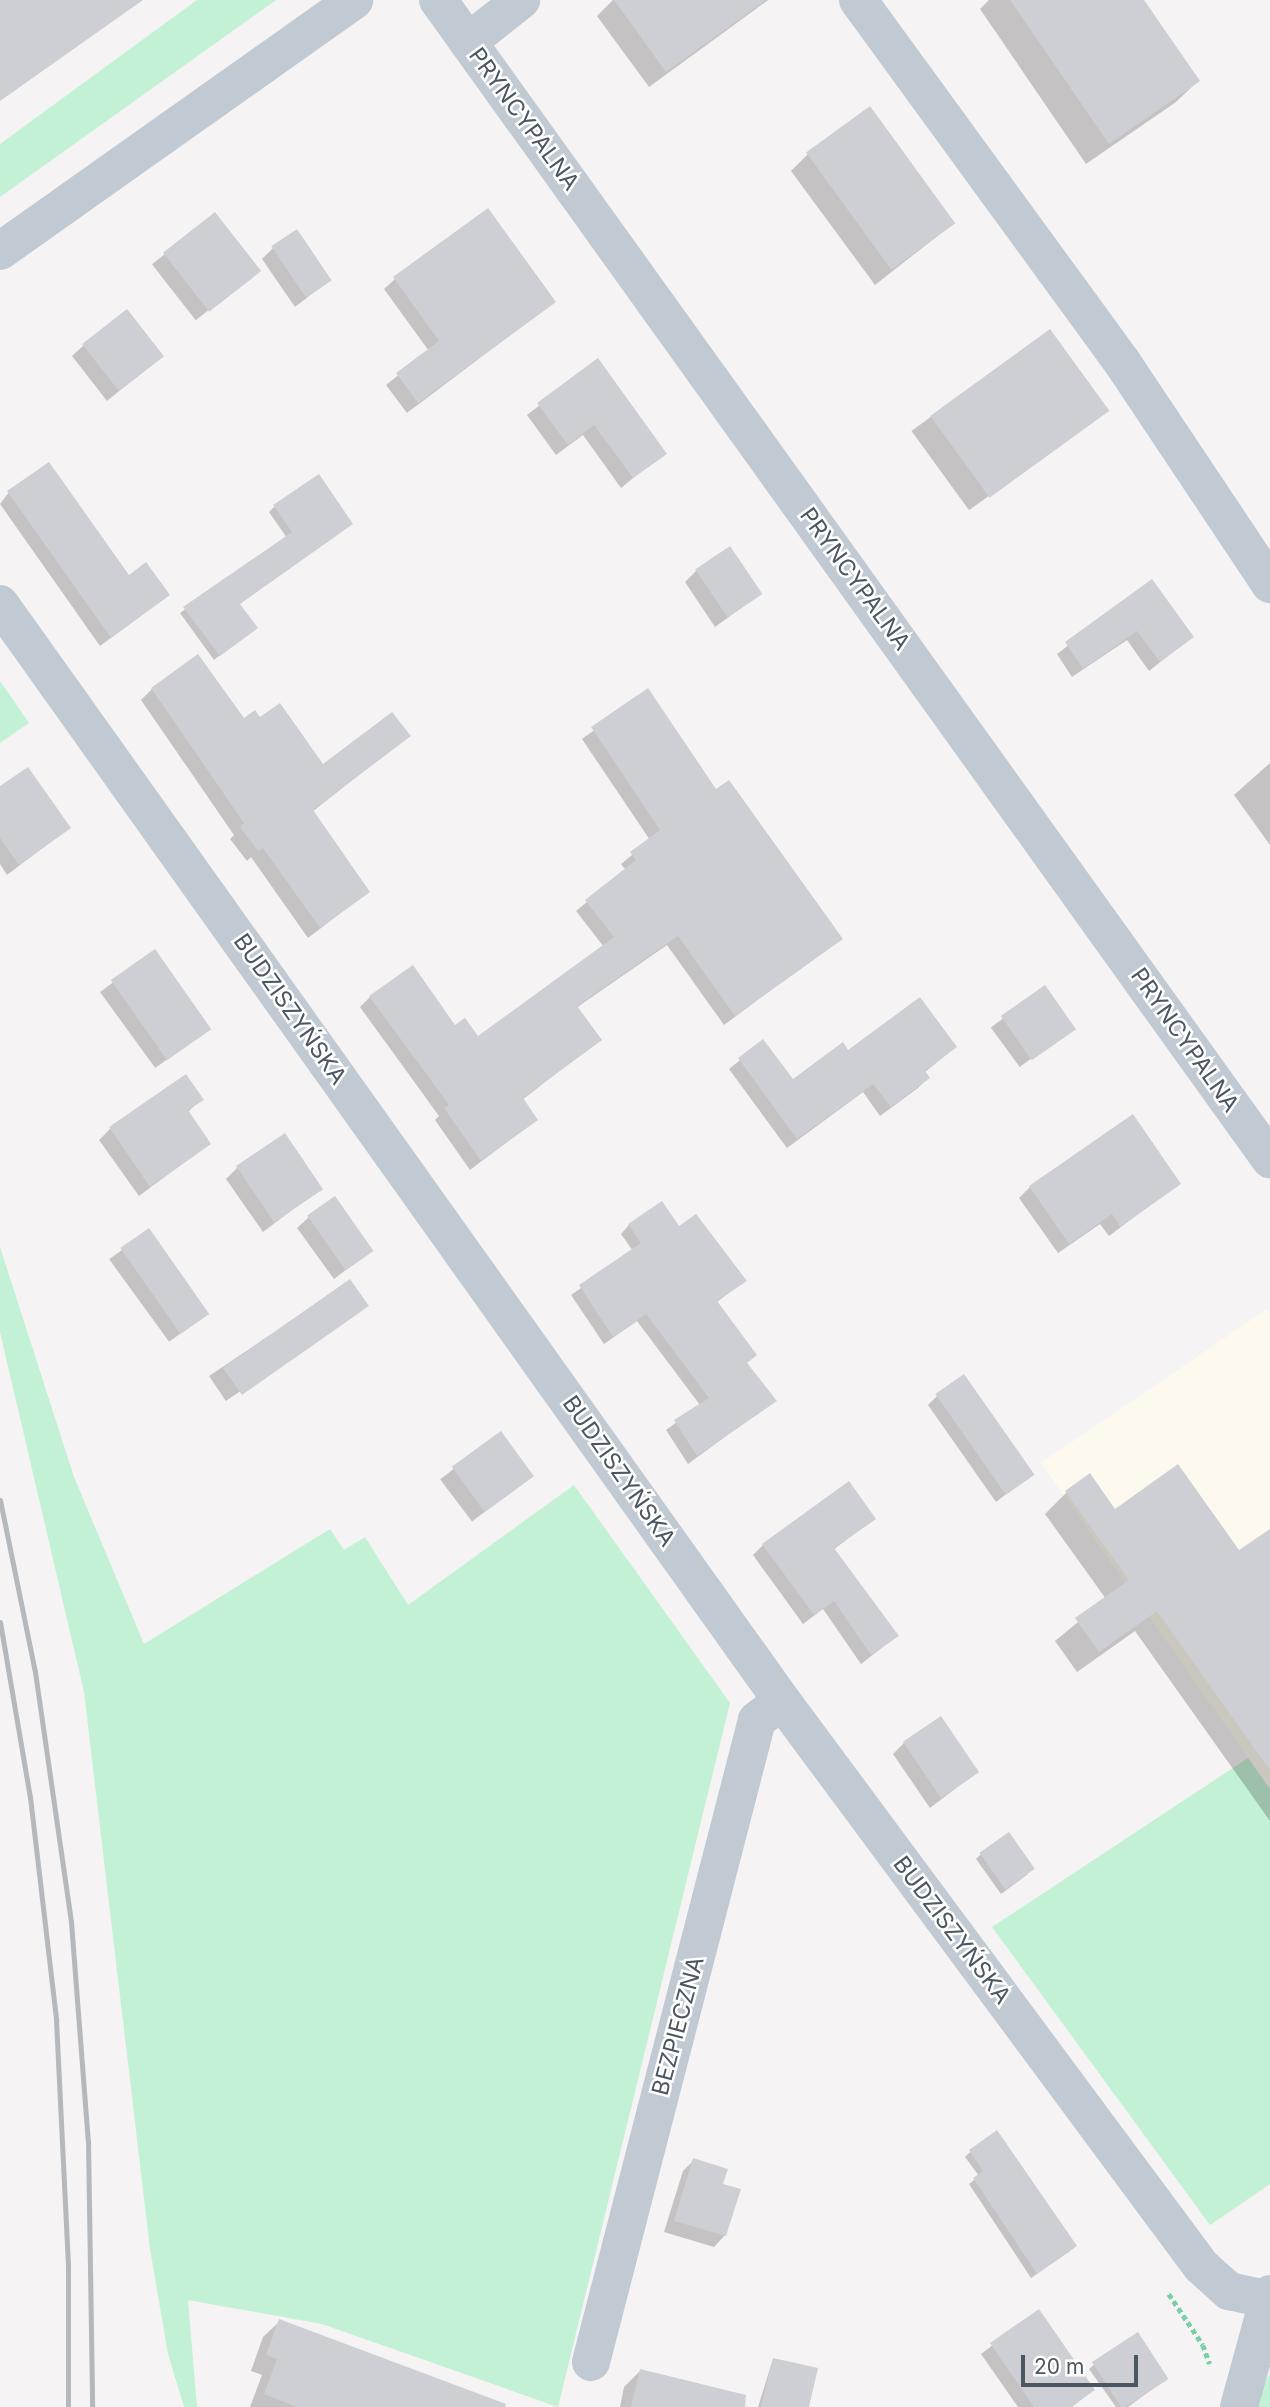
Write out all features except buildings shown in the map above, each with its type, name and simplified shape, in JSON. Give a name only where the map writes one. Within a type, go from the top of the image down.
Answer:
[{"type":"street","points":[[0,251],[354,0]]},
{"type":"street","name":"PRYNCYPALNA","points":[[438,0],[1270,1159]]},
{"type":"street","points":[[468,42],[521,0]]},
{"type":"street","points":[[858,0],[1122,362],[1270,583]]},
{"type":"street","name":"BUDZISZYŃSKA","points":[[0,604],[782,1701],[1201,2266],[1229,2291],[1269,2298]]},
{"type":"street","name":"BEZPIECZNA","points":[[591,2362],[757,1720],[782,1701]]},
{"type":"street","points":[[1239,2407],[1269,2298]]},
{"type":"shaded area","points":[[1267,1309],[1270,1313],[1270,1789],[1041,1463]]},
{"type":"green space","points":[[197,0],[276,0],[0,197],[0,144]]},
{"type":"green space","points":[[0,681],[29,723],[0,743]]},
{"type":"green space","points":[[0,1247],[74,1477],[144,1644],[330,1529],[344,1550],[365,1537],[408,1605],[574,1485],[730,1703],[558,2407],[322,2324],[188,2300],[197,2407],[184,2407],[168,2354],[150,2249],[84,1692],[0,1332]]},
{"type":"green space","points":[[1248,1758],[1270,1789],[1270,2184],[1210,2225],[992,1927]]},
{"type":"green space","points":[[1270,2374],[1270,2407],[1259,2407],[1264,2384]]},
{"type":"railway","points":[[0,1500],[35,1672],[71,1922],[88,2141],[92,2407]]},
{"type":"railway","points":[[0,1622],[30,1797],[56,2020],[68,2264],[68,2407]]}]
